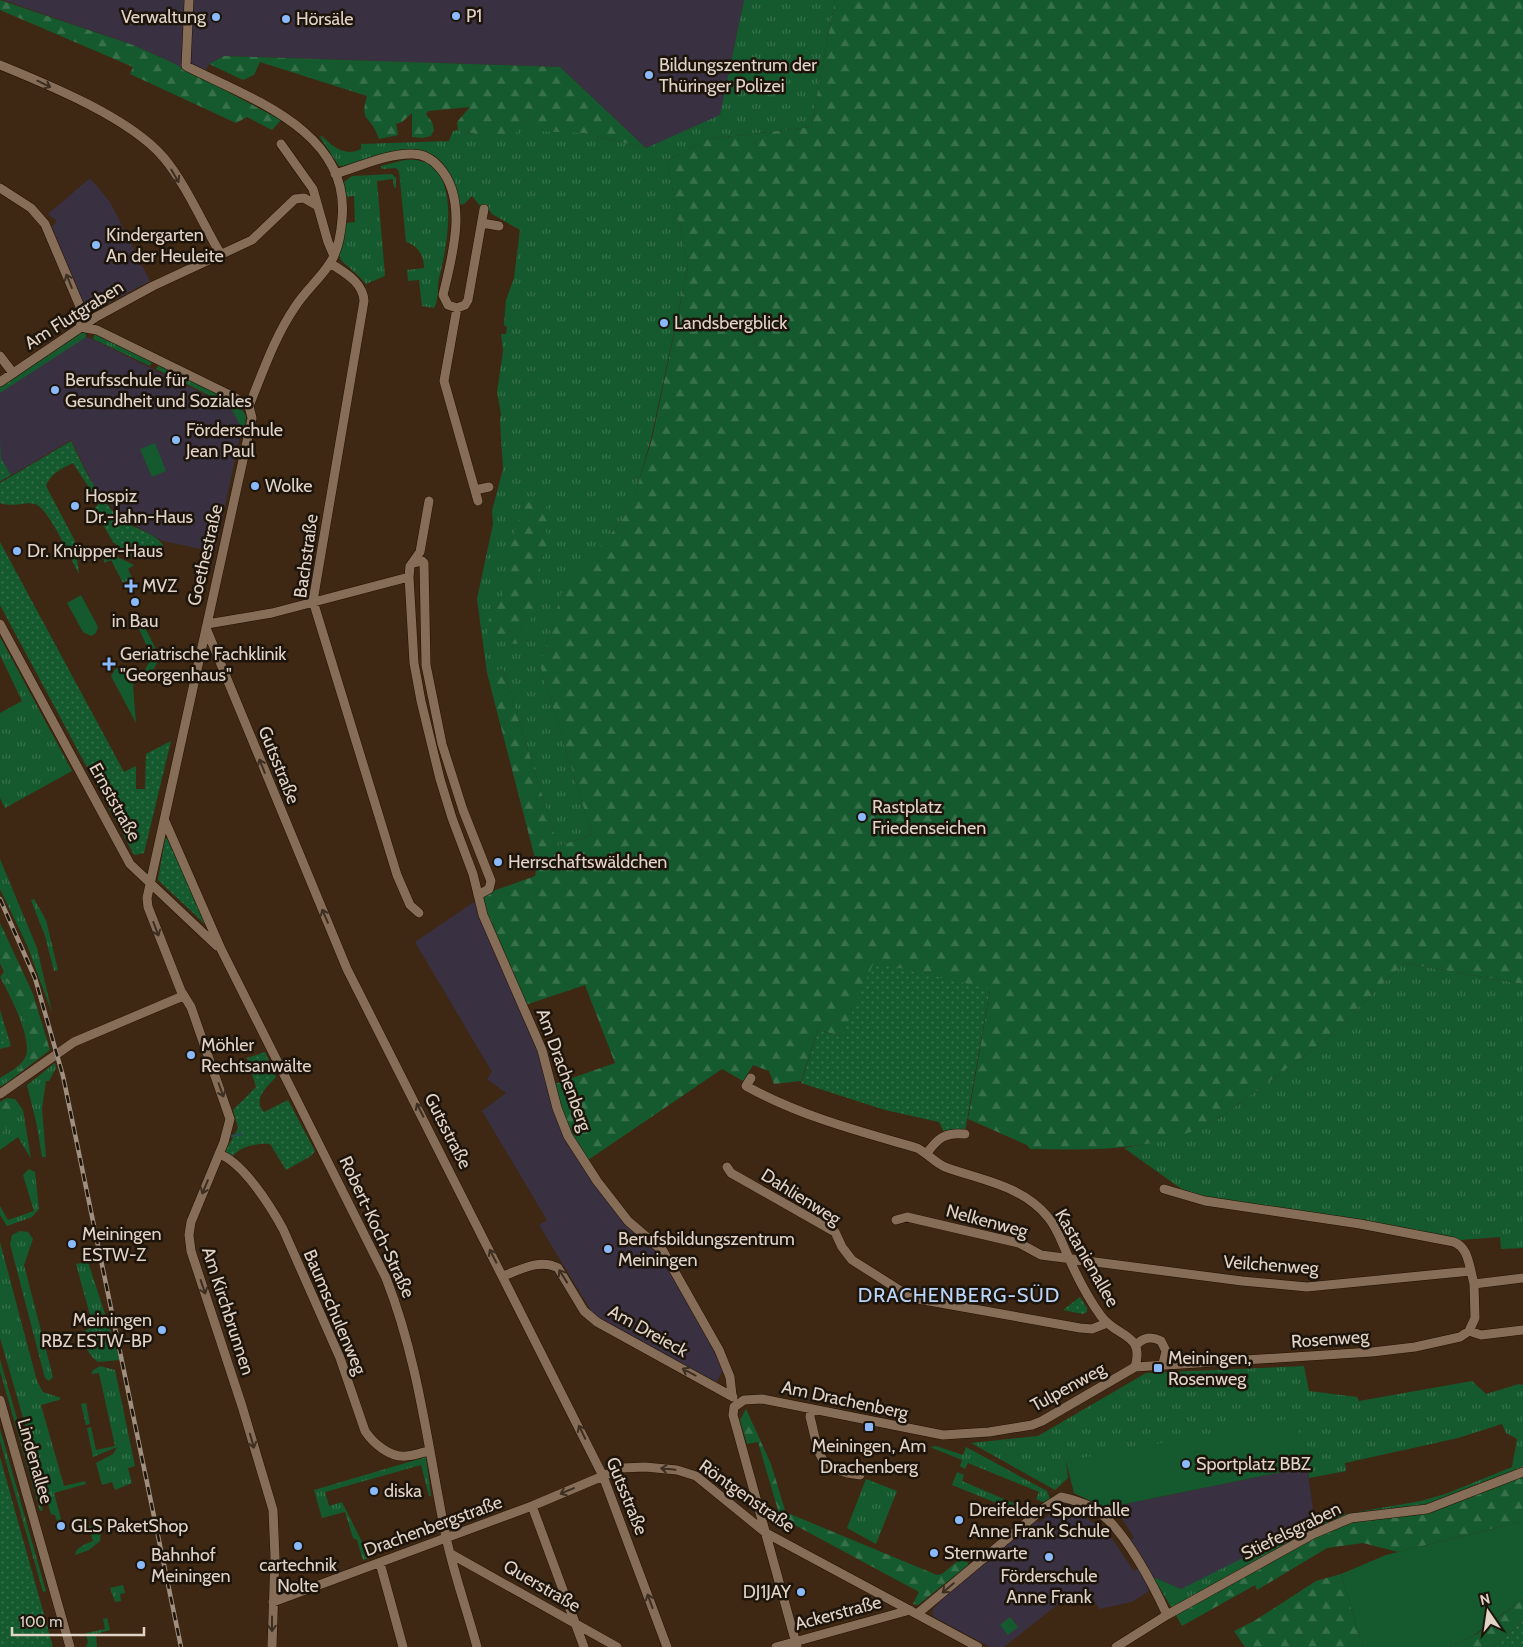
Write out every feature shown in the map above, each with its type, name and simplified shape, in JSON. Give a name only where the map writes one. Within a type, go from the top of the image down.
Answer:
[{"type":"street","name":"Goethestraße","points":[[151,882],[250,428],[252,418],[248,406],[276,337],[295,306],[332,259],[343,212],[335,174],[320,146],[299,125],[186,66],[189,0]]},
{"type":"street","points":[[0,64],[124,124],[144,138],[170,166],[220,253]]},
{"type":"street","points":[[281,144],[313,190],[332,259]]},
{"type":"street","points":[[335,174],[379,161],[413,154],[433,160],[451,184],[455,216],[452,250],[443,296],[448,305],[457,308],[465,305],[468,300],[484,209]]},
{"type":"street","points":[[0,188],[31,208],[45,224],[81,309],[80,327],[97,330],[242,401],[248,406]]},
{"type":"street","name":"Am Flutgraben","points":[[0,382],[80,327],[153,286],[220,253],[252,240],[295,199],[304,198],[318,206]]},
{"type":"street","points":[[482,223],[499,226]]},
{"type":"street","name":"Bachstraße","points":[[332,259],[360,287],[364,301],[313,602],[397,875],[410,905],[419,913]]},
{"type":"street","points":[[457,308],[444,381],[478,501]]},
{"type":"street","points":[[0,356],[13,373]]},
{"type":"street","points":[[475,490],[489,487]]},
{"type":"street","name":"Am Drachenberg","points":[[429,501],[420,552],[410,566],[414,663],[421,701],[447,802],[483,915],[542,1050],[557,1108],[568,1136],[597,1181],[628,1221],[663,1251],[718,1350],[730,1377],[732,1395]]},
{"type":"street","points":[[414,562],[422,561],[424,564],[426,665],[442,744],[463,810],[491,880],[489,889],[478,895]]},
{"type":"street","points":[[206,626],[272,613],[409,577]]},
{"type":"street","name":"Ernststraße","points":[[0,624],[130,864],[151,882]]},
{"type":"street","name":"Gutsstraße","points":[[206,626],[348,969],[603,1476],[667,1647]]},
{"type":"street","name":"Robert-Koch-Straße","points":[[164,821],[221,949],[386,1278],[410,1347],[447,1538],[477,1647]]},
{"type":"street","points":[[0,1094],[74,1042],[183,996],[148,907],[146,898],[151,882]]},
{"type":"street","name":"Robert-Koch-Straße","points":[[151,882],[221,949]]},
{"type":"street","name":"Am Kirchbrunnen","points":[[183,996],[191,1007],[230,1119],[219,1154],[191,1222],[190,1244],[273,1510],[276,1543],[272,1647]]},
{"type":"street","name":"Kastanienallee","points":[[751,1078],[746,1086],[769,1098],[832,1124],[927,1153],[944,1167],[986,1179],[1031,1202],[1052,1223],[1097,1310],[1107,1323],[1115,1330],[1128,1336],[1136,1346]]},
{"type":"street","points":[[927,1153],[943,1134],[965,1134]]},
{"type":"street","name":"Baumschulenweg","points":[[219,1154],[229,1159],[244,1175],[274,1213],[283,1229],[330,1336],[365,1431],[370,1439],[398,1456],[430,1451]]},
{"type":"street","name":"Dahlienweg","points":[[727,1167],[731,1173],[835,1232],[842,1247],[852,1260],[912,1298],[1080,1328],[1092,1329],[1107,1323]]},
{"type":"street","points":[[1164,1189],[1205,1201],[1360,1224],[1454,1242],[1461,1245],[1474,1284],[1474,1318],[1469,1331]]},
{"type":"street","name":"Nelkenweg","points":[[896,1220],[907,1217],[1019,1242],[1041,1255],[1070,1260]]},
{"type":"street","name":"Veilchenweg","points":[[1070,1260],[1174,1274],[1307,1287],[1471,1271]]},
{"type":"street","name":"Am Dreieck","points":[[503,1276],[535,1265],[553,1265],[558,1268],[584,1310],[597,1322],[732,1395],[735,1406],[734,1419],[796,1644]]},
{"type":"street","points":[[1474,1284],[1523,1278]]},
{"type":"street","name":"Rosenweg","points":[[1135,1367],[1298,1358],[1400,1349],[1460,1338],[1469,1331],[1481,1335],[1523,1330]]},
{"type":"street","points":[[1135,1367],[1138,1357],[1136,1346],[1139,1342],[1148,1338],[1161,1341],[1166,1351],[1163,1364]]},
{"type":"street","name":"Tulpenweg","points":[[954,1435],[989,1432],[1042,1421],[1135,1367]]},
{"type":"street","name":"Am Drachenberg","points":[[735,1406],[748,1400],[762,1399],[932,1434],[954,1435]]},
{"type":"street","name":"Lindenallee","points":[[0,1400],[70,1647]]},
{"type":"street","points":[[811,1409],[810,1417],[824,1462],[831,1469],[841,1473],[860,1475]]},
{"type":"street","name":"Röntgenstraße","points":[[603,1476],[630,1467],[677,1470],[690,1474],[730,1502],[766,1533],[978,1647]]},
{"type":"street","name":"Stiefelsgraben","points":[[1116,1647],[1167,1615],[1284,1549],[1351,1518],[1427,1509],[1523,1472]]},
{"type":"street","name":"Drachenbergstraße","points":[[273,1602],[532,1506],[603,1476]]},
{"type":"street","points":[[913,1612],[1044,1508],[1061,1497],[1087,1505],[1102,1514],[1113,1525],[1156,1590],[1167,1615]]},
{"type":"street","points":[[532,1506],[584,1647]]},
{"type":"street","name":"Querstraße","points":[[451,1554],[617,1647]]},
{"type":"street","points":[[380,1563],[404,1647]]},
{"type":"street","name":"Ackerstraße","points":[[776,1647],[796,1644],[913,1612]]},
{"type":"shaded area","name":"Bildungszentrum der Thüringer Polizei","points":[[3,0],[744,0],[720,116],[646,148],[560,67],[224,56],[209,64],[201,80],[169,61],[133,45]]},
{"type":"shaded area","name":"Kindergarten An der Heuleite","points":[[90,178],[110,202],[150,281],[90,313],[86,310],[52,227],[57,221],[48,214]]},
{"type":"shaded area","points":[[83,337],[90,338],[230,407],[242,428],[215,552],[163,541],[123,519],[95,488],[71,440],[0,482],[0,393]]},
{"type":"shaded area","points":[[477,900],[595,1183],[656,1247],[683,1289],[723,1370],[716,1383],[593,1314],[539,1225],[547,1220],[482,1111],[506,1093],[487,1079],[492,1072],[415,942]]},
{"type":"shaded area","points":[[1307,1467],[1315,1523],[1181,1589],[1153,1577],[1128,1541],[1134,1538],[1123,1520],[1117,1514],[1114,1517],[1105,1508]]},
{"type":"shaded area","points":[[1055,1510],[1068,1510],[1081,1515],[1107,1531],[1134,1571],[1138,1568],[1149,1591],[1132,1602],[1099,1609],[1091,1595],[1072,1593],[1004,1647],[990,1647],[934,1617],[932,1613],[934,1608],[942,1599],[1035,1519],[1039,1523]]},
{"type":"green space","points":[[0,0],[133,45],[169,61],[281,120],[272,130],[247,117],[236,123],[130,74],[133,67],[0,10]]},
{"type":"green space","points":[[744,0],[835,0],[811,127],[708,139],[667,161],[688,267],[651,439],[633,501],[623,519],[562,593],[540,665],[592,835],[558,846],[503,669],[487,673],[477,599],[493,524],[492,511],[503,469],[501,414],[497,392],[503,351],[501,334],[506,334],[507,327],[504,325],[506,300],[514,278],[520,230],[492,214],[487,207],[481,207],[472,196],[464,204],[458,205],[451,178],[442,162],[430,154],[416,151],[401,152],[339,166],[320,137],[322,136],[340,150],[350,152],[361,149],[361,144],[449,141],[453,131],[458,130],[474,134],[525,107],[583,133],[646,148],[720,115]]},
{"type":"green space","points":[[835,0],[1523,0],[1523,984],[1404,963],[1323,1042],[1218,1119],[1196,1130],[1173,1138],[1126,1147],[1102,1149],[1030,1149],[1027,1145],[968,1119],[990,990],[842,1036],[818,1030],[801,1081],[774,1084],[769,1071],[753,1065],[743,1081],[722,1069],[588,1160],[567,1124],[555,1084],[615,1063],[585,985],[525,1005],[487,914],[482,895],[535,876],[537,866],[487,673],[503,669],[558,846],[592,835],[540,665],[562,592],[623,519],[633,500],[652,439],[688,267],[667,161],[708,139],[811,127]]},
{"type":"green space","points":[[224,56],[560,67],[646,148],[583,133],[532,131],[527,120],[513,136],[485,135],[458,130],[457,122],[470,107],[428,111],[426,114],[432,122],[434,130],[431,136],[422,138],[412,137],[412,113],[402,122],[396,124],[398,135],[379,139],[365,115],[367,96],[260,62],[254,75],[243,80],[209,64]]},
{"type":"green space","points":[[405,160],[424,162],[437,171],[444,186],[448,204],[446,244],[434,308],[422,306],[419,280],[408,281],[407,270],[424,268],[424,263],[417,249],[406,242],[399,171],[396,168],[382,169],[381,166]]},
{"type":"green space","points":[[392,174],[396,178],[396,187],[394,188],[393,179],[377,181],[385,276],[366,284],[341,260],[339,255],[346,223],[355,222],[354,196],[346,197],[343,183],[352,176]]},
{"type":"green space","points":[[85,331],[86,337],[0,393],[0,386],[78,332]]},
{"type":"green space","points":[[95,333],[152,361],[150,366],[93,339]]},
{"type":"green space","points":[[159,364],[239,405],[246,416],[245,425],[242,428],[229,405],[156,369]]},
{"type":"green space","points":[[0,441],[1,459],[11,475],[0,481]]},
{"type":"green space","points":[[71,441],[92,483],[105,502],[126,523],[157,539],[165,549],[147,557],[134,559],[113,542],[94,509],[99,503],[73,463],[61,469],[46,486],[75,541],[79,574],[53,524],[41,508],[31,503],[10,505],[0,503],[0,483]]},
{"type":"green space","points":[[155,443],[166,471],[152,477],[140,449]]},
{"type":"green space","points":[[530,501],[550,501],[546,507],[549,518],[546,529],[547,544],[542,560],[533,615],[517,644],[487,638],[488,621],[508,584],[508,554],[522,508]]},
{"type":"green space","points":[[0,542],[124,772],[136,766],[136,789],[145,789],[146,754],[171,741],[144,853],[134,855],[0,605]]},
{"type":"green space","points":[[109,553],[134,565],[128,569],[132,578],[123,583],[111,560],[104,563],[104,557]]},
{"type":"green space","points":[[81,595],[98,627],[96,633],[91,636],[83,632],[67,603]]},
{"type":"green space","points":[[144,626],[160,657],[151,674],[145,670],[152,657],[139,629]]},
{"type":"green space","points":[[0,637],[72,771],[5,808],[0,798],[0,713],[22,701],[0,655]]},
{"type":"green space","points":[[126,666],[139,673],[133,686],[136,723],[111,676],[116,668],[123,672]]},
{"type":"green space","points":[[167,838],[205,924],[158,880],[165,839]]},
{"type":"green space","points":[[0,859],[37,948],[52,1013],[27,945],[0,889]]},
{"type":"green space","points":[[34,899],[46,920],[58,970],[54,971],[45,936],[31,900]]},
{"type":"green space","points":[[0,923],[33,994],[50,1050],[13,1078],[11,1076],[27,1063],[31,1046],[26,1023],[7,981],[8,971],[0,955]]},
{"type":"green space","points":[[0,955],[8,971],[7,981],[26,1023],[31,1046],[27,1063],[11,1076],[13,1078],[0,1087],[0,1078],[20,1064],[25,1058],[27,1050],[19,1017],[0,977],[4,972],[0,963]]},
{"type":"green space","points":[[874,962],[990,989],[965,1131],[944,1132],[939,1122],[885,1110],[801,1083],[818,1030],[842,1036]]},
{"type":"green space","points":[[1404,963],[1523,984],[1523,1248],[1501,1249],[1500,1237],[1460,1240],[1190,1195],[1124,1148],[1184,1134],[1218,1119],[1323,1042]]},
{"type":"green space","points":[[0,1010],[11,1046],[0,1049]]},
{"type":"green space","points":[[265,1052],[276,1077],[262,1093],[260,1098],[261,1107],[264,1112],[288,1100],[315,1151],[311,1156],[286,1170],[270,1144],[250,1146],[235,1153],[232,1157],[225,1152],[238,1128],[233,1110],[256,1087],[247,1058]]},
{"type":"green space","points":[[55,1063],[56,1068],[49,1081],[46,1081],[42,1108],[46,1157],[42,1157],[27,1085]]},
{"type":"green space","points":[[7,1098],[15,1099],[23,1110],[0,1134],[0,1102]]},
{"type":"green space","points":[[23,1110],[31,1159],[18,1137],[0,1150],[0,1134]]},
{"type":"green space","points":[[29,1169],[35,1172],[39,1209],[32,1217],[7,1226],[0,1215],[0,1206],[8,1220],[34,1211],[23,1175]]},
{"type":"green space","points":[[20,1231],[28,1232],[33,1239],[24,1265],[53,1377],[49,1381],[45,1378],[10,1244],[12,1235]]},
{"type":"green space","points":[[0,1242],[37,1381],[43,1392],[61,1398],[41,1405],[64,1486],[85,1481],[86,1484],[54,1493],[61,1519],[57,1521],[55,1515],[51,1514],[0,1338]]},
{"type":"green space","points":[[88,1262],[120,1360],[98,1362],[91,1356],[85,1344],[85,1331],[93,1326],[76,1264]]},
{"type":"green space","points":[[1080,1297],[1087,1308],[1087,1312],[1083,1314],[1063,1310]]},
{"type":"green space","points":[[0,1359],[43,1510],[40,1511],[0,1371]]},
{"type":"green space","points":[[100,1366],[115,1370],[135,1466],[128,1468],[132,1483],[115,1490],[112,1482],[102,1485],[96,1463],[113,1454],[117,1447],[93,1457],[87,1428],[91,1427],[96,1450],[115,1446],[99,1373],[92,1374],[92,1371]]},
{"type":"green space","points":[[1304,1366],[1309,1391],[1357,1397],[1359,1401],[1472,1381],[1486,1394],[1519,1384],[1523,1385],[1523,1474],[1470,1496],[1351,1520],[1176,1615],[1153,1577],[1181,1589],[1323,1518],[1421,1501],[1448,1493],[1512,1467],[1517,1439],[1506,1433],[1502,1424],[1458,1438],[1345,1463],[1346,1471],[1309,1478],[1305,1449],[1066,1461],[1068,1478],[1055,1490],[971,1443],[1038,1436],[1146,1373]]},
{"type":"green space","points":[[86,1403],[90,1424],[86,1425],[81,1404]]},
{"type":"green space","points":[[746,1409],[771,1464],[785,1510],[790,1514],[937,1575],[942,1574],[961,1558],[967,1560],[968,1565],[918,1605],[913,1604],[919,1592],[780,1517],[758,1442],[747,1444],[740,1420]]},
{"type":"green space","name":"Sportplatz BBZ","points":[[1294,1418],[1305,1449],[1307,1467],[1105,1508],[1074,1493],[1066,1461]]},
{"type":"green space","points":[[0,1429],[46,1591],[43,1592],[0,1441]]},
{"type":"green space","points":[[936,1446],[963,1455],[966,1447],[1047,1491],[1050,1499],[1045,1503],[1036,1499],[1039,1492],[968,1463],[965,1469],[960,1466],[962,1460],[930,1447]]},
{"type":"green space","points":[[0,1457],[53,1647],[0,1647]]},
{"type":"green space","points":[[426,1457],[431,1496],[429,1496],[421,1465],[325,1492],[329,1506],[342,1502],[370,1558],[363,1560],[357,1540],[353,1538],[345,1512],[322,1518],[314,1490]]},
{"type":"green space","points":[[957,1472],[964,1475],[962,1481],[1027,1509],[1029,1503],[1036,1510],[1025,1517],[1009,1508],[952,1485]]},
{"type":"green space","points":[[1523,1474],[1523,1521],[1398,1552],[1363,1543],[1327,1548],[1257,1590],[1255,1585],[1182,1626],[1176,1615],[1260,1565],[1351,1520],[1426,1511]]},
{"type":"green space","points":[[866,1479],[897,1491],[876,1544],[847,1528]]},
{"type":"green space","points":[[1523,1521],[1523,1599],[1473,1636],[1451,1647],[1363,1647],[1341,1574],[1386,1555]]},
{"type":"green space","points":[[98,1523],[101,1532],[100,1541],[89,1550],[75,1555],[79,1548],[93,1541],[89,1527]]},
{"type":"green space","points":[[1341,1574],[1363,1647],[1245,1647],[1234,1631],[1254,1621],[1316,1581]]},
{"type":"green space","points":[[123,1585],[125,1593],[120,1594],[121,1601],[115,1602],[110,1588]]},
{"type":"green space","points":[[1523,1599],[1523,1621],[1493,1647],[1451,1647],[1477,1634]]},
{"type":"green space","points":[[1010,1617],[1018,1627],[1008,1635],[1000,1625]]},
{"type":"green space","points":[[107,1618],[110,1630],[96,1634],[97,1647],[86,1647],[88,1642],[86,1633],[105,1629],[103,1619]]},
{"type":"green space","points":[[1523,1621],[1523,1647],[1493,1647]]},
{"type":"waterway","points":[[232,1136],[241,1134]]},
{"type":"railway","points":[[0,899],[35,978],[63,1076],[181,1647]]},
{"type":"place","name":"P1","points":[[456,16]]},
{"type":"place","name":"Verwaltung","points":[[216,17]]},
{"type":"place","name":"Hörsäle","points":[[286,19]]},
{"type":"place","name":"Bildungszentrum der Thüringer Polizei","points":[[649,75]]},
{"type":"place","name":"Kindergarten An der Heuleite","points":[[96,245]]},
{"type":"place","name":"Landsbergblick","points":[[664,323]]},
{"type":"place","name":"Berufsschule für Gesundheit und Soziales","points":[[55,390]]},
{"type":"place","name":"Förderschule Jean Paul","points":[[176,440]]},
{"type":"place","name":"Wolke","points":[[255,486]]},
{"type":"place","name":"Hospiz Dr.-Jahn-Haus","points":[[75,506]]},
{"type":"place","name":"Dr. Knüpper-Haus","points":[[17,551]]},
{"type":"place","name":"MVZ","points":[[131,586]]},
{"type":"place","name":"in Bau","points":[[135,602]]},
{"type":"place","name":"Geriatrische Fachklinik \"Georgenhaus\"","points":[[109,664]]},
{"type":"place","name":"Rastplatz Friedenseichen","points":[[862,817]]},
{"type":"place","name":"Herrschaftswäldchen","points":[[498,862]]},
{"type":"place","name":"Möhler Rechtsanwälte","points":[[191,1055]]},
{"type":"place","name":"Meiningen ESTW-Z","points":[[72,1244]]},
{"type":"place","name":"Berufsbildungszentrum Meiningen","points":[[608,1249]]},
{"type":"place","name":"Meiningen RBZ ESTW-BP","points":[[162,1330]]},
{"type":"place","name":"Meiningen, Rosenweg","points":[[1158,1368]]},
{"type":"place","name":"Meiningen, Am Drachenberg","points":[[869,1427]]},
{"type":"place","name":"Sportplatz BBZ","points":[[1186,1464]]},
{"type":"place","name":"diska","points":[[374,1491]]},
{"type":"place","name":"Dreifelder-Sporthalle Anne Frank Schule","points":[[959,1520]]},
{"type":"place","name":"GLS PaketShop","points":[[61,1526]]},
{"type":"place","name":"cartechnik Nolte","points":[[298,1546]]},
{"type":"place","name":"Sternwarte","points":[[934,1553]]},
{"type":"place","name":"Förderschule Anne Frank","points":[[1049,1557]]},
{"type":"place","name":"Bahnhof Meiningen","points":[[141,1565]]},
{"type":"place","name":"DJ1JAY","points":[[801,1592]]},
{"type":"district","name":"DRACHENBERG-SÜD","points":[[959,1295]]}]
